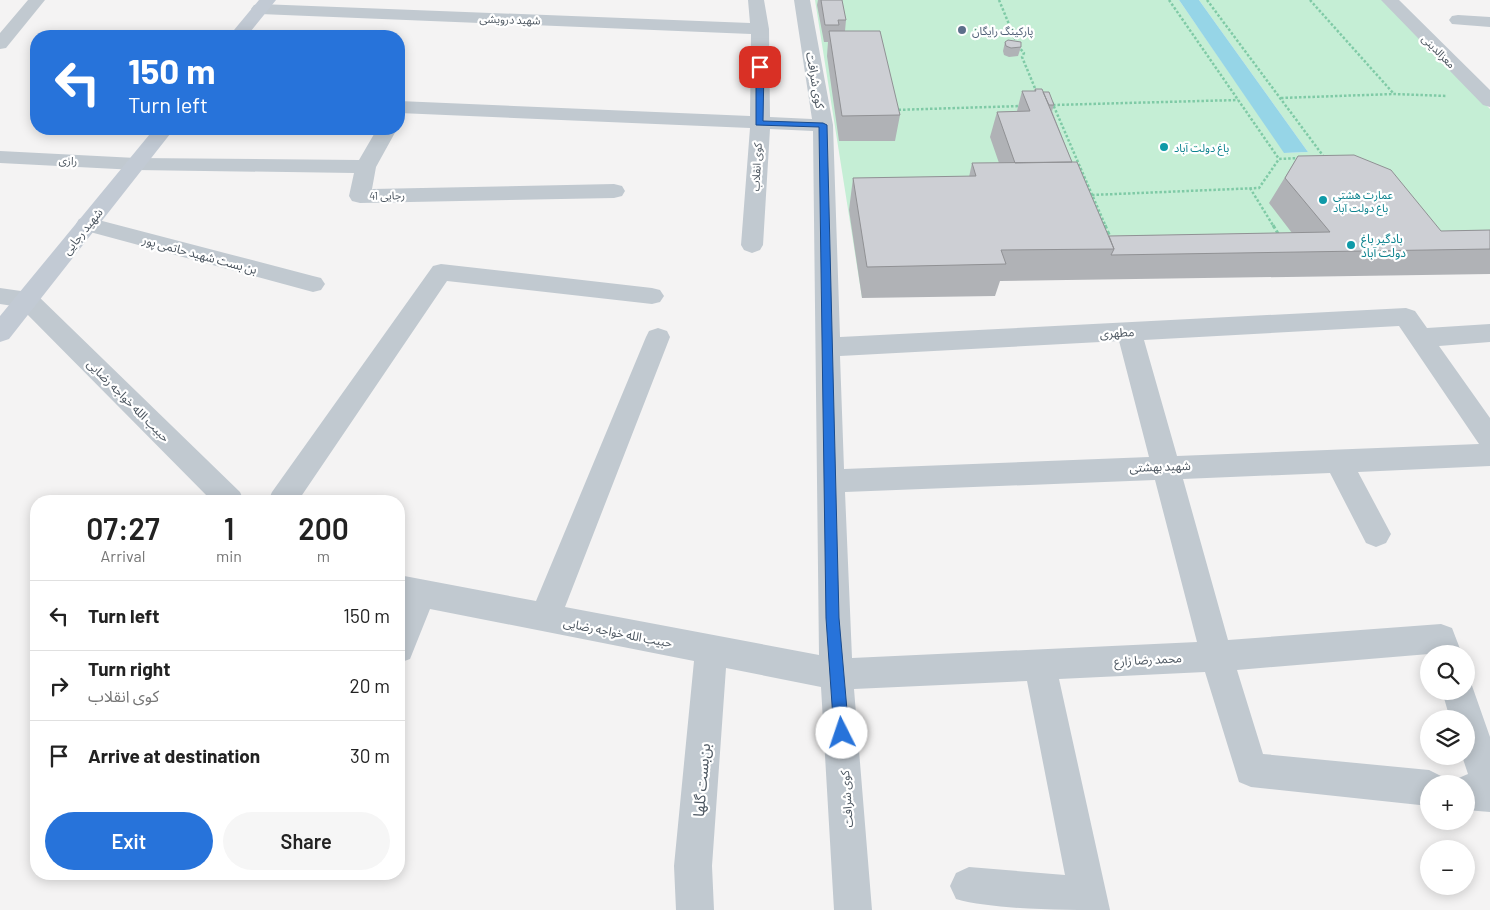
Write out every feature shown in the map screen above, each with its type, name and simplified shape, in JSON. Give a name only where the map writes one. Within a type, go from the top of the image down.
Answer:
[{"type":"main road","points":[[243,30],[264,5]]},
{"type":"main road","name":"شهید رجایی","points":[[0,333],[159,135]]},
{"type":"street","points":[[0,44],[38,0]]},
{"type":"street","name":"کوی انقلاب","points":[[752,245],[759,123],[760,29],[756,0]]},
{"type":"street","name":"کوی شرافت","points":[[802,0],[823,125],[833,618],[854,910]]},
{"type":"street","name":"معزالدینی","points":[[1389,0],[1488,99]]},
{"type":"street","name":"شهید درویشی","points":[[264,5],[760,29]]},
{"type":"street","points":[[1458,20],[1490,22]]},
{"type":"street","points":[[405,108],[823,125]]},
{"type":"street","points":[[136,164],[366,167],[384,135]]},
{"type":"street","name":"رازی","points":[[0,156],[136,164]]},
{"type":"street","name":"رجایی 41","points":[[366,167],[360,196],[614,191]]},
{"type":"street","name":"بن بست شهید حاتمی پور","points":[[87,224],[313,284]]},
{"type":"street","points":[[286,495],[441,272],[652,296]]},
{"type":"street","points":[[0,296],[27,299]]},
{"type":"street","name":"حبیب الله خواجه رضایی","points":[[27,299],[224,495]]},
{"type":"street","name":"مطهری","points":[[828,347],[1406,317],[1421,338]]},
{"type":"street","points":[[1129,331],[1217,656],[1251,770],[1420,787]]},
{"type":"street","points":[[1421,338],[1490,333]]},
{"type":"street","points":[[545,618],[658,337]]},
{"type":"street","points":[[1421,338],[1479,408],[1490,439]]},
{"type":"street","name":"شهید بهشتی","points":[[830,480],[1490,455]]},
{"type":"street","points":[[1338,461],[1376,534]]},
{"type":"street","points":[[405,617],[410,591]]},
{"type":"street","name":"حبیب الله خواجه رضایی","points":[[410,591],[838,674]]},
{"type":"street","name":"محمد رضا زارع","points":[[838,674],[1217,656],[1441,638],[1443,645]]},
{"type":"street","name":"بن‌بست گلها","points":[[695,910],[693,866],[711,650]]},
{"type":"street","points":[[969,886],[1090,903],[1040,664]]},
{"type":"street","points":[[1461,700],[1490,789]]},
{"type":"street","points":[[1475,793],[1490,794]]},
{"type":"path","points":[[999,0],[1018,46],[1024,53],[1022,57],[1038,97]]},
{"type":"path","points":[[1169,0],[1279,159]]},
{"type":"path","points":[[1208,0],[1324,157],[1315,158]]},
{"type":"path","points":[[1310,0],[1394,94]]},
{"type":"path","points":[[1280,98],[1394,94],[1488,99]]},
{"type":"path","points":[[1050,97],[1113,244]]},
{"type":"path","points":[[1047,105],[1238,100]]},
{"type":"path","points":[[889,110],[1024,106]]},
{"type":"path","points":[[1279,159],[1306,158]]},
{"type":"path","points":[[1092,195],[1259,188],[1279,159]]},
{"type":"path","points":[[1250,188],[1283,242]]},
{"type":"green space","name":"باغ دولت آباد","points":[[815,0],[1179,0],[1285,153],[1308,152],[1199,0],[1385,0],[1490,109],[1490,255],[1092,261],[1034,114],[1009,194],[862,298]]},
{"type":"water","points":[[1179,0],[1199,0],[1308,152],[1284,153]]},
{"type":"building","points":[[821,0],[842,0],[846,20],[838,20],[839,25],[825,25]]},
{"type":"building","points":[[829,31],[880,31],[900,115],[842,116]]},
{"type":"building","points":[[1008,40],[1021,42],[1021,47],[1011,48],[1006,46],[1005,42]]},
{"type":"building","points":[[1035,89],[1042,89],[1072,162],[1015,163],[997,112],[1030,111],[1022,91],[1036,91]]},
{"type":"building","points":[[1043,92],[1049,92],[1054,105],[1049,105]]},
{"type":"building","points":[[1354,155],[1391,170],[1441,231],[1490,230],[1490,249],[1111,255],[1114,249],[1109,236],[1330,232],[1285,178],[1298,156]]},
{"type":"building","points":[[1077,162],[1114,249],[1001,250],[1006,264],[867,267],[853,178],[976,176],[972,163]]},
{"type":"place","name":"پارکینگ رایگان","points":[[962,30]]},
{"type":"place","name":"باغ دولت آباد","points":[[1164,147]]},
{"type":"place","name":"عمارت هشتی باغ دولت آباد","points":[[1323,200]]},
{"type":"place","name":"بادگیر باغ دولت آباد","points":[[1351,245]]},
{"type":"route","points":[[760,67],[759,123],[823,125],[833,618],[842,733]]}]
